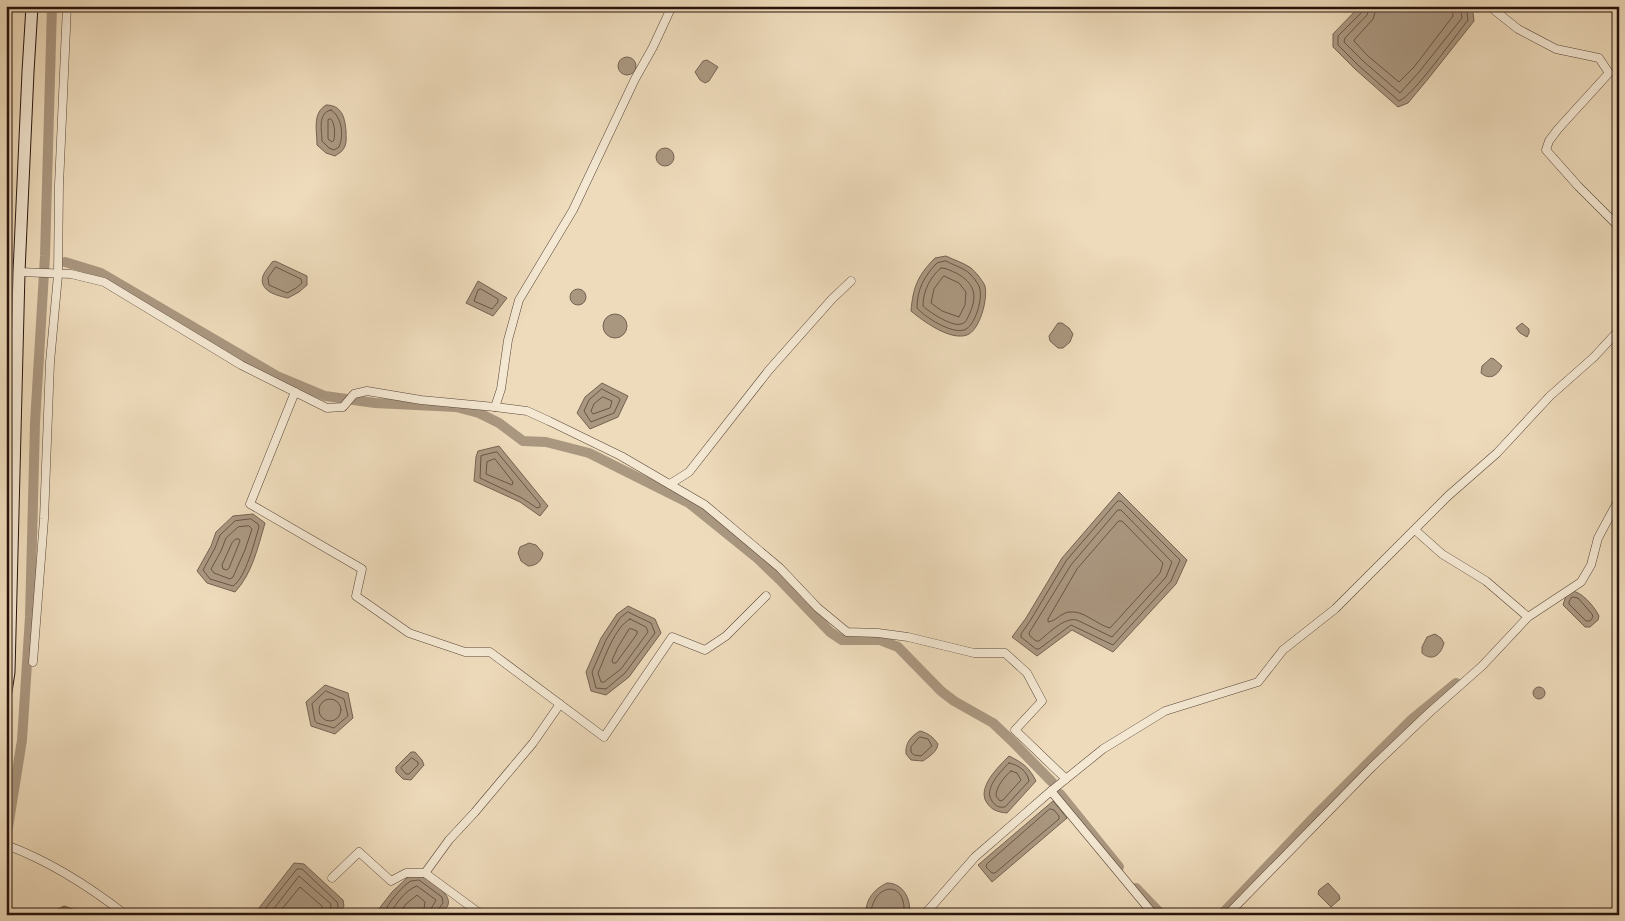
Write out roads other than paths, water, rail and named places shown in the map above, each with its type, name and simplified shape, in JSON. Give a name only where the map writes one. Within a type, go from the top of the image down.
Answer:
[{"type":"street","points":[[6,692],[9,672],[10,469],[18,344],[19,272],[32,6]]},
{"type":"street","points":[[33,662],[44,519],[50,362],[58,275],[59,185],[67,6]]},
{"type":"street","points":[[495,406],[501,389],[508,340],[519,300],[573,210],[672,6]]},
{"type":"street","points":[[1489,6],[1518,29],[1556,50],[1599,58],[1609,73],[1558,128],[1546,150],[1619,228]]},
{"type":"street","points":[[19,272],[71,274],[104,282],[241,365],[327,408],[343,407],[354,394],[367,390],[421,400],[495,406],[527,411],[549,421],[621,456],[706,505],[780,568],[818,608],[847,632],[878,633],[908,637],[974,653],[1005,654],[1027,673],[1042,701],[1015,730],[1066,779]]},
{"type":"street","points":[[670,484],[689,472],[769,370],[832,299],[851,282]]},
{"type":"street","points":[[924,915],[975,857],[1051,791],[1104,749],[1165,710],[1258,682],[1282,650],[1335,609],[1448,496],[1496,453],[1550,396],[1594,357],[1619,330]]},
{"type":"street","points":[[6,338],[18,344]]},
{"type":"street","points":[[295,392],[250,504],[362,570],[356,596],[409,634],[466,652],[490,652],[604,737],[672,637],[705,650],[726,636],[766,596]]},
{"type":"street","points":[[1227,915],[1372,768],[1430,712],[1482,666],[1528,618],[1581,582],[1591,565],[1598,538],[1619,499]]},
{"type":"street","points":[[1415,530],[1442,554],[1486,581],[1528,618]]},
{"type":"street","points":[[425,873],[449,840],[476,812],[533,743],[560,704]]},
{"type":"street","points":[[1051,791],[1154,915]]},
{"type":"street","points":[[6,845],[25,852],[94,890],[126,915]]},
{"type":"street","points":[[332,878],[358,852],[391,881],[406,873],[425,873],[482,915]]},
{"type":"water","points":[[1360,6],[1470,6],[1474,21],[1408,103],[1398,107],[1333,47],[1333,34]]},
{"type":"water","points":[[623,57],[631,57],[636,62],[634,73],[623,75],[618,70],[618,62]]},
{"type":"water","points":[[707,60],[718,67],[709,81],[705,83],[700,80],[695,72],[703,61]]},
{"type":"water","points":[[326,105],[336,107],[342,113],[345,121],[346,144],[342,151],[335,156],[326,153],[317,145],[317,118]]},
{"type":"water","points":[[665,148],[671,151],[674,157],[671,163],[665,166],[659,163],[656,157],[659,151]]},
{"type":"water","points":[[946,256],[971,268],[985,286],[986,292],[982,314],[976,327],[967,335],[960,336],[945,333],[911,311],[913,295],[920,276],[935,258]]},
{"type":"water","points":[[275,261],[307,276],[307,285],[288,298],[279,296],[266,289],[262,281],[263,276],[272,262]]},
{"type":"water","points":[[478,281],[507,298],[493,316],[466,303]]},
{"type":"water","points":[[575,289],[581,289],[586,294],[584,303],[575,305],[570,300],[570,294]]},
{"type":"water","points":[[615,314],[620,315],[626,321],[626,331],[620,337],[615,338],[610,337],[604,331],[603,326],[604,321],[610,315]]},
{"type":"water","points":[[1058,323],[1062,323],[1069,328],[1073,334],[1070,342],[1063,348],[1058,348],[1050,341],[1049,336]]},
{"type":"water","points":[[1522,323],[1529,329],[1527,337],[1516,328]]},
{"type":"water","points":[[1491,358],[1502,366],[1496,374],[1488,377],[1481,373],[1482,366]]},
{"type":"water","points":[[602,383],[628,396],[618,417],[590,429],[577,413],[585,397]]},
{"type":"water","points":[[499,446],[548,506],[540,516],[520,502],[474,481],[478,451]]},
{"type":"water","points":[[1119,492],[1187,560],[1176,584],[1113,652],[1072,630],[1037,656],[1012,637],[1026,618],[1062,558]]},
{"type":"water","points":[[253,514],[265,523],[254,560],[241,585],[235,592],[207,583],[197,571],[211,546],[216,532],[233,516]]},
{"type":"water","points":[[529,543],[536,545],[543,553],[538,563],[528,566],[521,561],[518,553],[520,547]]},
{"type":"water","points":[[1572,591],[1580,594],[1587,600],[1599,616],[1598,620],[1590,627],[1585,627],[1563,605],[1566,596]]},
{"type":"water","points":[[628,606],[655,619],[661,633],[629,677],[606,695],[591,691],[586,672],[601,638],[617,614]]},
{"type":"water","points":[[1435,634],[1444,643],[1441,651],[1433,657],[1426,656],[1422,653],[1422,647],[1427,637]]},
{"type":"water","points":[[325,685],[348,693],[353,718],[335,734],[311,726],[306,702]]},
{"type":"water","points":[[1537,687],[1541,687],[1545,693],[1541,699],[1537,699],[1533,695],[1533,691]]},
{"type":"water","points":[[920,731],[932,737],[938,744],[933,754],[923,761],[911,760],[906,754],[906,746],[911,738]]},
{"type":"water","points":[[411,752],[415,752],[424,765],[411,780],[403,779],[396,772],[396,767]]},
{"type":"water","points":[[1009,756],[1025,766],[1036,781],[1007,813],[991,807],[984,797],[984,791],[990,778]]},
{"type":"water","points":[[1053,801],[1067,818],[992,882],[978,865]]},
{"type":"water","points":[[294,863],[304,864],[343,900],[344,906],[339,915],[258,915],[259,908]]},
{"type":"water","points":[[421,875],[447,896],[448,905],[440,915],[380,915],[378,910],[392,892],[409,876]]},
{"type":"water","points":[[887,883],[898,886],[906,894],[910,910],[909,915],[866,915],[867,905],[871,896],[878,888]]},
{"type":"water","points":[[1328,883],[1339,895],[1340,899],[1331,907],[1318,894],[1319,890]]},
{"type":"water","points":[[64,906],[76,910],[83,915],[53,915],[56,910]]},
{"type":"waterway","points":[[6,840],[22,740],[30,617],[35,423],[45,256],[52,6]]},
{"type":"waterway","points":[[65,262],[101,273],[277,376],[325,396],[375,403],[456,407],[479,413],[499,423],[523,441],[546,442],[589,453],[689,503],[756,557],[830,632],[842,640],[880,640],[898,647],[941,691],[954,701],[993,723],[1052,782]]},
{"type":"waterway","points":[[1221,915],[1316,815],[1412,719],[1456,683]]},
{"type":"waterway","points":[[1060,794],[1119,867]]},
{"type":"waterway","points":[[1136,888],[1162,915]]}]
